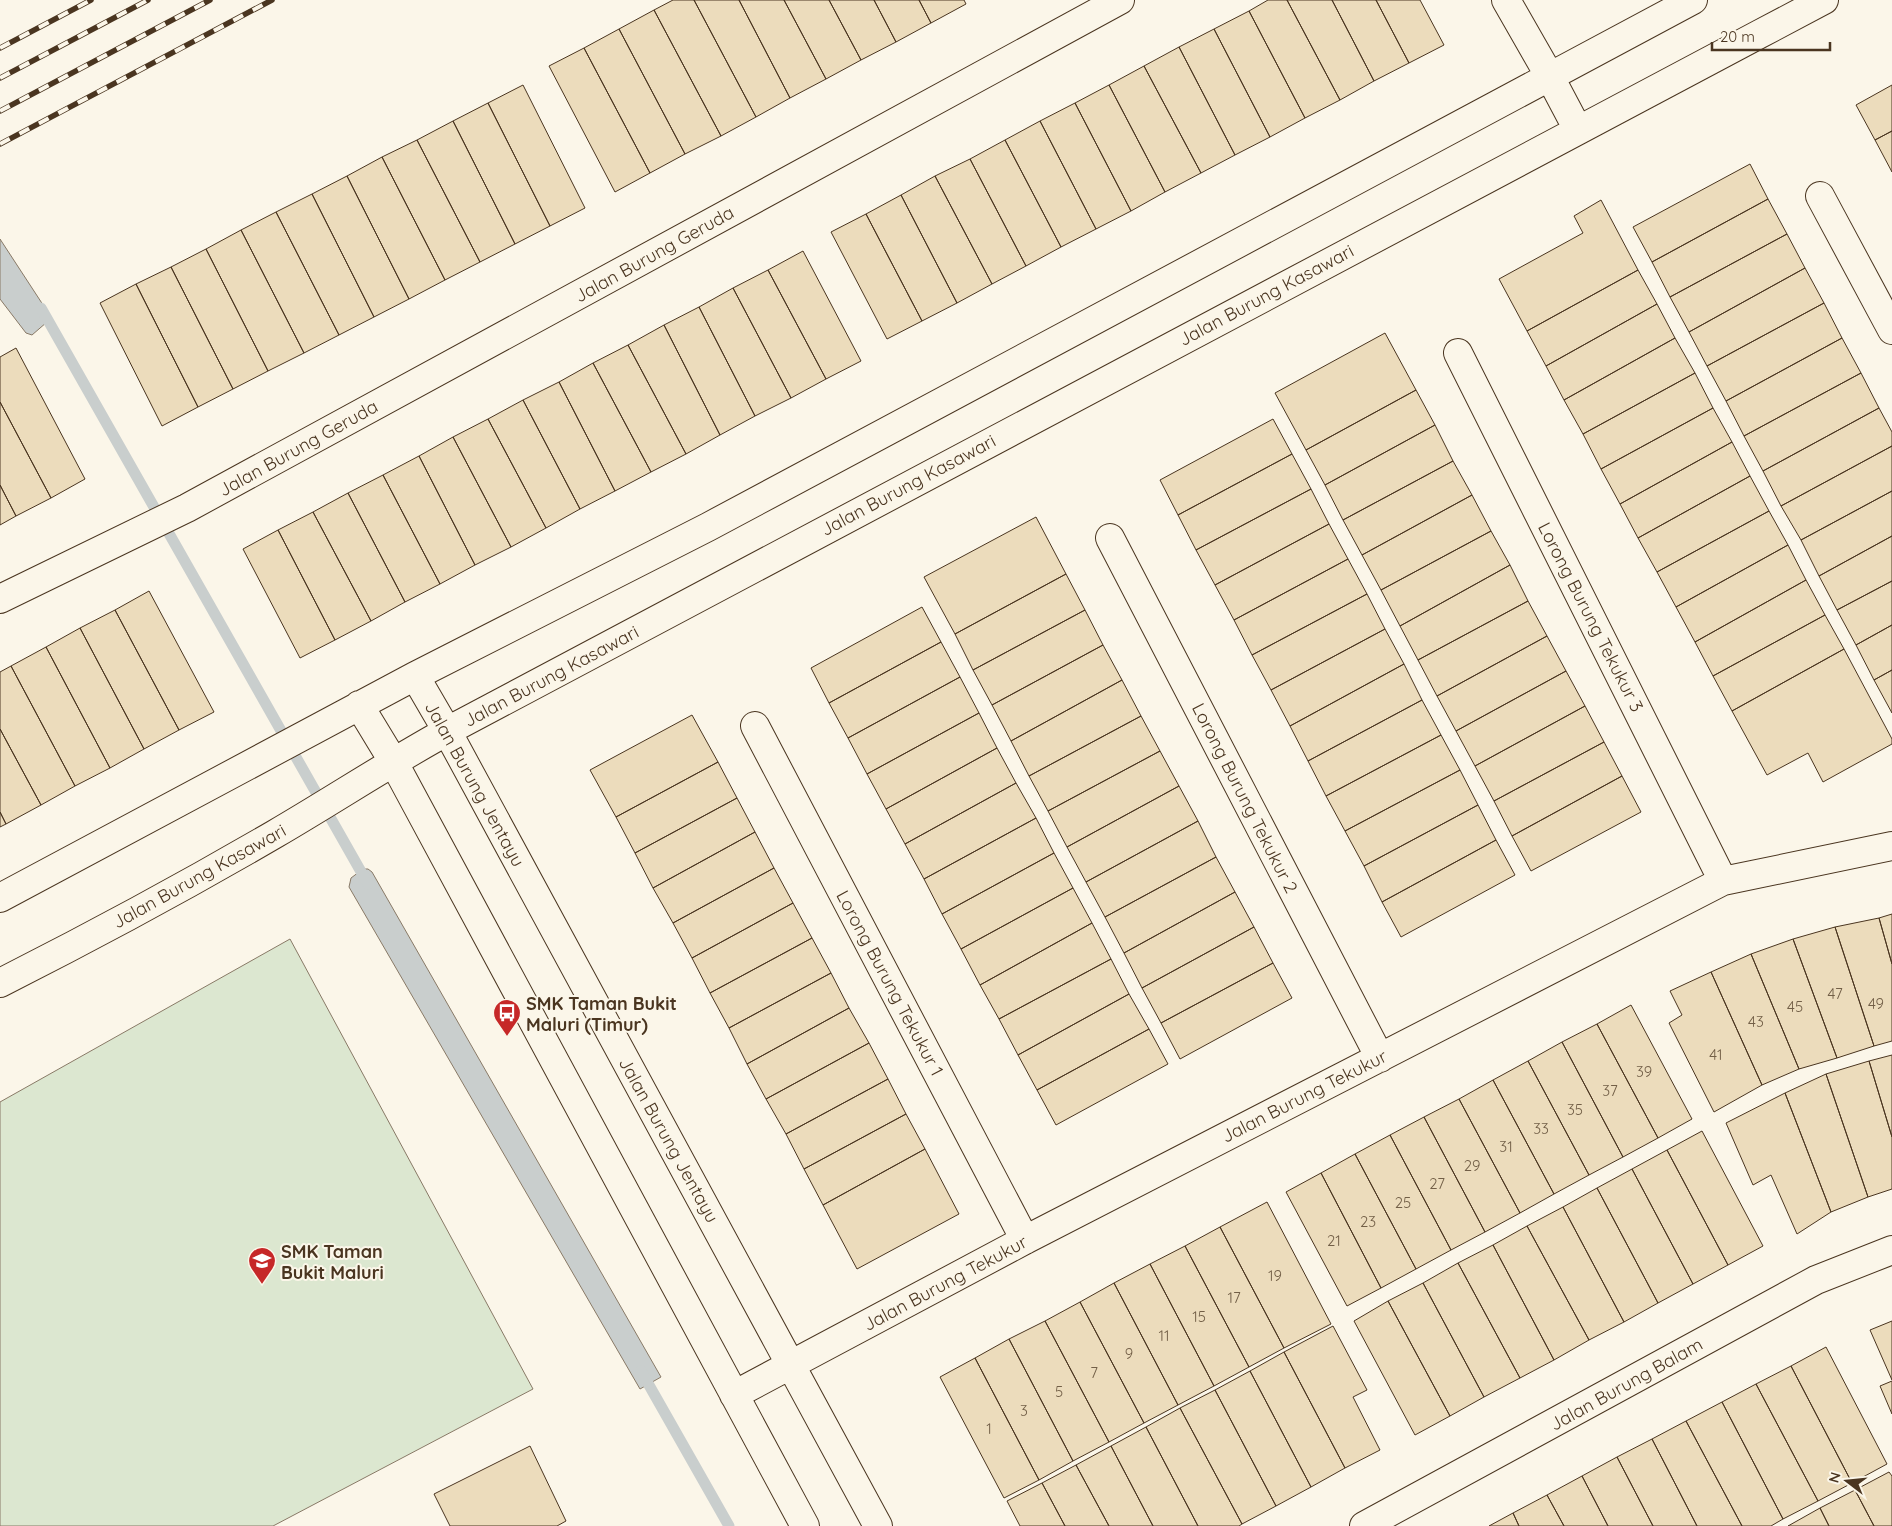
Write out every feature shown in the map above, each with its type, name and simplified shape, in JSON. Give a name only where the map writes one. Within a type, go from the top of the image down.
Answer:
[{"type":"street","name":"Jalan Burung Geruda","points":[[0,599],[188,508],[1120,0]]},
{"type":"street","points":[[1506,0],[1578,130]]},
{"type":"street","points":[[0,898],[414,676],[708,527],[1693,0]]},
{"type":"street","name":"Jalan Burung Kasawari","points":[[0,983],[134,914],[278,832],[393,761],[447,731],[1824,0]]},
{"type":"street","points":[[1820,196],[1892,330]]},
{"type":"street","name":"Lorong Burung Tekukur 3","points":[[1458,353],[1723,881]]},
{"type":"street","name":"Lorong Burung Tekukur 2","points":[[1110,538],[1380,1058]]},
{"type":"street","name":"Jalan Burung Jentayu","points":[[414,676],[447,731],[878,1526]]},
{"type":"street","points":[[359,706],[393,761],[805,1526]]},
{"type":"street","name":"Lorong Burung Tekukur 1","points":[[756,726],[1025,1240]]},
{"type":"street","name":"Jalan Burung Tekukur","points":[[734,1395],[1025,1240],[1723,881],[1892,846]]},
{"type":"street","name":"Jalan Burung Balam","points":[[1364,1526],[1816,1280],[1892,1250]]},
{"type":"green space","name":"SMK Taman Bukit Maluri","points":[[290,939],[533,1389],[273,1526],[0,1526],[0,1102]]},
{"type":"shaded area","points":[[0,239],[49,314],[47,322],[32,335],[26,333],[0,299]]},
{"type":"shaded area","points":[[363,869],[368,869],[372,872],[661,1377],[640,1389],[349,887],[351,878]]},
{"type":"building","points":[[673,0],[694,0],[756,117],[721,136],[654,10]]},
{"type":"building","points":[[694,0],[739,0],[790,98],[756,117]]},
{"type":"building","points":[[739,0],[784,0],[826,79],[790,98]]},
{"type":"building","points":[[784,0],[829,0],[861,60],[826,79]]},
{"type":"building","points":[[829,0],[874,0],[896,42],[861,60]]},
{"type":"building","points":[[874,0],[919,0],[931,23],[896,42]]},
{"type":"building","points":[[919,0],[964,0],[966,4],[931,23]]},
{"type":"building","points":[[1268,0],[1287,0],[1340,100],[1305,118],[1249,11]]},
{"type":"building","points":[[1287,0],[1332,0],[1374,81],[1340,100]]},
{"type":"building","points":[[1332,0],[1376,0],[1409,63],[1374,81]]},
{"type":"building","points":[[1376,0],[1420,0],[1444,45],[1409,63]]},
{"type":"building","points":[[654,10],[721,136],[685,154],[619,29]]},
{"type":"building","points":[[1249,11],[1305,118],[1270,137],[1214,29]]},
{"type":"building","points":[[619,29],[685,154],[650,173],[584,48]]},
{"type":"building","points":[[1214,29],[1270,137],[1235,155],[1179,47]]},
{"type":"building","points":[[1179,47],[1235,155],[1201,173],[1144,66]]},
{"type":"building","points":[[584,48],[650,173],[615,192],[549,66]]},
{"type":"building","points":[[1144,66],[1201,173],[1165,192],[1109,85]]},
{"type":"building","points":[[523,85],[585,208],[550,226],[488,103]]},
{"type":"building","points":[[1109,85],[1165,192],[1131,211],[1075,103]]},
{"type":"building","points":[[1892,85],[1892,131],[1875,140],[1856,105]]},
{"type":"building","points":[[488,103],[550,226],[515,244],[453,121]]},
{"type":"building","points":[[1075,103],[1131,211],[1096,229],[1040,121]]},
{"type":"building","points":[[453,121],[515,244],[480,262],[417,140]]},
{"type":"building","points":[[1040,121],[1096,229],[1061,247],[1005,140]]},
{"type":"building","points":[[1892,131],[1892,172],[1875,140]]},
{"type":"building","points":[[417,140],[480,262],[445,280],[382,157]]},
{"type":"building","points":[[1005,140],[1061,247],[1026,266],[970,159]]},
{"type":"building","points":[[382,157],[445,280],[409,299],[347,176]]},
{"type":"building","points":[[970,159],[1026,266],[992,284],[935,176]]},
{"type":"building","points":[[1750,164],[1768,199],[1652,262],[1633,227]]},
{"type":"building","points":[[347,176],[409,299],[374,317],[312,194]]},
{"type":"building","points":[[935,176],[992,284],[957,303],[901,195]]},
{"type":"building","points":[[312,194],[374,317],[339,335],[276,212]]},
{"type":"building","points":[[901,195],[957,303],[922,321],[866,214]]},
{"type":"building","points":[[1768,199],[1787,234],[1670,297],[1652,262]]},
{"type":"building","points":[[1601,200],[1638,270],[1527,331],[1499,279],[1583,233],[1574,216]]},
{"type":"building","points":[[276,212],[339,335],[304,353],[241,230]]},
{"type":"building","points":[[866,214],[922,321],[887,339],[831,232]]},
{"type":"building","points":[[241,230],[304,353],[268,371],[206,249]]},
{"type":"building","points":[[1787,234],[1805,268],[1689,332],[1670,297]]},
{"type":"building","points":[[206,249],[268,371],[233,389],[171,267]]},
{"type":"building","points":[[803,251],[861,361],[826,379],[768,270]]},
{"type":"building","points":[[171,267],[233,389],[198,407],[136,284]]},
{"type":"building","points":[[1805,268],[1824,303],[1707,366],[1689,332]]},
{"type":"building","points":[[768,270],[826,379],[791,398],[733,288]]},
{"type":"building","points":[[1638,270],[1657,304],[1546,366],[1527,331]]},
{"type":"building","points":[[136,284],[198,407],[162,426],[100,303]]},
{"type":"building","points":[[733,288],[791,398],[755,416],[699,307]]},
{"type":"building","points":[[1824,303],[1842,338],[1726,401],[1707,366]]},
{"type":"building","points":[[1657,304],[1675,338],[1564,400],[1546,366]]},
{"type":"building","points":[[699,307],[755,416],[720,435],[664,325]]},
{"type":"building","points":[[664,325],[720,435],[686,454],[628,345]]},
{"type":"building","points":[[1385,333],[1416,390],[1306,450],[1275,393]]},
{"type":"building","points":[[1675,338],[1695,373],[1583,434],[1564,400]]},
{"type":"building","points":[[1842,338],[1861,373],[1744,436],[1726,401]]},
{"type":"building","points":[[628,345],[686,454],[651,472],[593,363]]},
{"type":"building","points":[[16,348],[85,479],[51,498],[0,402],[0,357]]},
{"type":"building","points":[[593,363],[651,472],[615,491],[559,382]]},
{"type":"building","points":[[1695,373],[1713,408],[1601,469],[1583,434]]},
{"type":"building","points":[[1861,373],[1879,408],[1763,471],[1744,436]]},
{"type":"building","points":[[559,382],[615,491],[580,509],[523,400]]},
{"type":"building","points":[[1416,390],[1435,425],[1325,485],[1306,450]]},
{"type":"building","points":[[523,400],[580,509],[546,528],[488,419]]},
{"type":"building","points":[[0,402],[51,498],[16,516],[0,485]]},
{"type":"building","points":[[1713,408],[1732,442],[1620,504],[1601,469]]},
{"type":"building","points":[[1879,408],[1892,432],[1892,446],[1781,506],[1763,471]]},
{"type":"building","points":[[488,419],[546,528],[511,547],[453,437]]},
{"type":"building","points":[[1273,419],[1292,454],[1178,515],[1160,480]]},
{"type":"building","points":[[1435,425],[1453,461],[1343,520],[1325,485]]},
{"type":"building","points":[[453,437],[511,547],[475,565],[419,456]]},
{"type":"building","points":[[1732,442],[1750,476],[1638,538],[1620,504]]},
{"type":"building","points":[[1892,446],[1892,491],[1801,540],[1781,506]]},
{"type":"building","points":[[1292,454],[1311,489],[1196,550],[1178,515]]},
{"type":"building","points":[[419,456],[475,565],[440,584],[383,475]]},
{"type":"building","points":[[1453,461],[1472,495],[1362,555],[1343,520]]},
{"type":"building","points":[[383,475],[440,584],[405,602],[348,493]]},
{"type":"building","points":[[1750,476],[1769,511],[1657,572],[1638,538]]},
{"type":"building","points":[[0,485],[16,516],[0,525]]},
{"type":"building","points":[[1311,489],[1329,524],[1215,585],[1196,550]]},
{"type":"building","points":[[1892,491],[1892,536],[1819,576],[1801,540]]},
{"type":"building","points":[[348,493],[405,602],[371,621],[313,512]]},
{"type":"building","points":[[1472,495],[1491,531],[1381,590],[1362,555]]},
{"type":"building","points":[[1769,511],[1788,545],[1676,607],[1657,572]]},
{"type":"building","points":[[313,512],[371,621],[335,640],[278,530]]},
{"type":"building","points":[[1036,517],[1066,574],[955,634],[924,577]]},
{"type":"building","points":[[1329,524],[1348,559],[1234,620],[1215,585]]},
{"type":"building","points":[[278,530],[335,640],[300,658],[243,549]]},
{"type":"building","points":[[1491,531],[1510,565],[1400,626],[1381,590]]},
{"type":"building","points":[[1892,536],[1892,581],[1837,610],[1819,576]]},
{"type":"building","points":[[1788,545],[1806,580],[1695,642],[1676,607]]},
{"type":"building","points":[[1348,559],[1367,594],[1252,655],[1234,620]]},
{"type":"building","points":[[1510,565],[1528,601],[1418,660],[1400,626]]},
{"type":"building","points":[[1066,574],[1085,610],[973,670],[955,634]]},
{"type":"building","points":[[1806,580],[1825,615],[1713,676],[1695,642]]},
{"type":"building","points":[[1892,581],[1892,625],[1856,645],[1837,610]]},
{"type":"building","points":[[149,591],[214,712],[179,730],[115,610]]},
{"type":"building","points":[[1367,594],[1385,629],[1271,690],[1252,655]]},
{"type":"building","points":[[1528,601],[1547,636],[1437,696],[1418,660]]},
{"type":"building","points":[[922,607],[941,642],[829,703],[811,668]]},
{"type":"building","points":[[115,610],[179,730],[144,749],[80,628]]},
{"type":"building","points":[[1085,610],[1103,645],[992,705],[973,670]]},
{"type":"building","points":[[1825,615],[1844,649],[1732,711],[1713,676]]},
{"type":"building","points":[[1892,625],[1892,670],[1874,680],[1856,645]]},
{"type":"building","points":[[80,628],[144,749],[110,768],[46,647]]},
{"type":"building","points":[[1385,629],[1404,664],[1290,726],[1271,690]]},
{"type":"building","points":[[1547,636],[1566,671],[1456,731],[1437,696]]},
{"type":"building","points":[[941,642],[960,677],[848,738],[829,703]]},
{"type":"building","points":[[1103,645],[1122,680],[1011,741],[992,705]]},
{"type":"building","points":[[46,647],[110,768],[75,786],[11,666]]},
{"type":"building","points":[[1844,649],[1892,739],[1892,744],[1823,782],[1808,753],[1767,775],[1732,711]]},
{"type":"building","points":[[1404,664],[1422,700],[1308,761],[1290,726]]},
{"type":"building","points":[[11,666],[75,786],[41,805],[0,729],[0,672]]},
{"type":"building","points":[[1892,670],[1892,713],[1874,680]]},
{"type":"building","points":[[1566,671],[1585,706],[1475,766],[1456,731]]},
{"type":"building","points":[[960,677],[979,713],[867,774],[848,738]]},
{"type":"building","points":[[1122,680],[1141,716],[1029,776],[1011,741]]},
{"type":"building","points":[[1422,700],[1441,735],[1326,796],[1308,761]]},
{"type":"building","points":[[1585,706],[1604,742],[1494,801],[1475,766]]},
{"type":"building","points":[[979,713],[997,748],[886,809],[867,774]]},
{"type":"building","points":[[692,715],[718,762],[616,817],[590,770]]},
{"type":"building","points":[[1141,716],[1160,751],[1048,811],[1029,776]]},
{"type":"building","points":[[0,729],[41,805],[6,824],[0,812]]},
{"type":"building","points":[[1441,735],[1460,770],[1345,831],[1326,796]]},
{"type":"building","points":[[1604,742],[1622,776],[1512,836],[1494,801]]},
{"type":"building","points":[[997,748],[1016,783],[905,844],[886,809]]},
{"type":"building","points":[[1160,751],[1179,786],[1067,847],[1048,811]]},
{"type":"building","points":[[718,762],[737,798],[635,853],[616,817]]},
{"type":"building","points":[[1460,770],[1478,805],[1364,866],[1345,831]]},
{"type":"building","points":[[1622,776],[1641,812],[1531,871],[1512,836]]},
{"type":"building","points":[[1016,783],[1036,818],[924,879],[905,844]]},
{"type":"building","points":[[1179,786],[1198,821],[1086,882],[1067,847]]},
{"type":"building","points":[[737,798],[755,832],[653,888],[635,853]]},
{"type":"building","points":[[1478,805],[1496,840],[1382,902],[1364,866]]},
{"type":"building","points":[[0,812],[6,824],[0,827]]},
{"type":"building","points":[[1036,818],[1054,853],[942,914],[924,879]]},
{"type":"building","points":[[1198,821],[1216,857],[1105,917],[1086,882]]},
{"type":"building","points":[[755,832],[774,868],[673,923],[653,888]]},
{"type":"building","points":[[1496,840],[1515,875],[1401,937],[1382,902]]},
{"type":"building","points":[[1054,853],[1073,888],[961,949],[942,914]]},
{"type":"building","points":[[1216,857],[1235,892],[1124,953],[1105,917]]},
{"type":"building","points":[[774,868],[793,903],[692,958],[673,923]]},
{"type":"building","points":[[1073,888],[1092,923],[980,985],[961,949]]},
{"type":"building","points":[[1235,892],[1254,927],[1142,988],[1124,953]]},
{"type":"building","points":[[793,903],[812,938],[710,993],[692,958]]},
{"type":"building","points":[[1892,914],[1892,964],[1879,918]]},
{"type":"building","points":[[1879,918],[1892,964],[1892,1041],[1874,1046],[1835,927]]},
{"type":"building","points":[[1092,923],[1111,959],[999,1019],[980,985]]},
{"type":"building","points":[[1254,927],[1273,963],[1161,1023],[1142,988]]},
{"type":"building","points":[[1835,927],[1874,1046],[1837,1058],[1793,939]]},
{"type":"building","points":[[812,938],[831,973],[729,1028],[710,993]]},
{"type":"building","points":[[1793,939],[1837,1058],[1799,1069],[1751,954]]},
{"type":"building","points":[[1751,954],[1799,1069],[1762,1085],[1711,972]]},
{"type":"building","points":[[1111,959],[1129,994],[1018,1055],[999,1019]]},
{"type":"building","points":[[1273,963],[1292,998],[1180,1059],[1161,1023]]},
{"type":"building","points":[[1711,972],[1762,1085],[1714,1112],[1669,1023],[1682,1015],[1670,991]]},
{"type":"building","points":[[831,973],[849,1008],[747,1064],[729,1028]]},
{"type":"building","points":[[1129,994],[1149,1029],[1037,1090],[1018,1055]]},
{"type":"building","points":[[1631,1005],[1692,1119],[1658,1138],[1597,1024]]},
{"type":"building","points":[[849,1008],[869,1043],[766,1099],[747,1064]]},
{"type":"building","points":[[1597,1024],[1658,1138],[1623,1157],[1562,1042]]},
{"type":"building","points":[[1149,1029],[1168,1064],[1056,1125],[1037,1090]]},
{"type":"building","points":[[1562,1042],[1623,1157],[1589,1175],[1528,1061]]},
{"type":"building","points":[[869,1043],[888,1079],[786,1134],[766,1099]]},
{"type":"building","points":[[1892,1055],[1892,1137],[1869,1061]]},
{"type":"building","points":[[1528,1061],[1589,1175],[1554,1194],[1493,1080]]},
{"type":"building","points":[[1869,1061],[1892,1137],[1892,1189],[1868,1197],[1826,1074]]},
{"type":"building","points":[[1826,1074],[1868,1197],[1831,1212],[1785,1093]]},
{"type":"building","points":[[888,1079],[906,1114],[804,1169],[786,1134]]},
{"type":"building","points":[[1493,1080],[1554,1194],[1520,1213],[1459,1099]]},
{"type":"building","points":[[1785,1093],[1831,1212],[1797,1234],[1771,1175],[1753,1185],[1726,1123]]},
{"type":"building","points":[[1459,1099],[1520,1213],[1485,1232],[1424,1117]]},
{"type":"building","points":[[906,1114],[925,1149],[823,1205],[804,1169]]},
{"type":"building","points":[[1424,1117],[1485,1232],[1451,1250],[1390,1135]]},
{"type":"building","points":[[1702,1131],[1763,1246],[1728,1265],[1667,1150]]},
{"type":"building","points":[[1390,1135],[1451,1250],[1416,1269],[1355,1154]]},
{"type":"building","points":[[925,1149],[959,1214],[857,1269],[823,1205]]},
{"type":"building","points":[[1667,1150],[1728,1265],[1693,1284],[1632,1169]]},
{"type":"building","points":[[1355,1154],[1416,1269],[1381,1288],[1321,1173]]},
{"type":"building","points":[[1632,1169],[1693,1284],[1658,1303],[1597,1188]]},
{"type":"building","points":[[1321,1173],[1381,1288],[1347,1306],[1286,1192]]},
{"type":"building","points":[[1597,1188],[1658,1303],[1624,1322],[1563,1207]]},
{"type":"building","points":[[1267,1202],[1331,1324],[1284,1348],[1220,1227]]},
{"type":"building","points":[[1563,1207],[1624,1322],[1589,1340],[1527,1226]]},
{"type":"building","points":[[1527,1226],[1589,1340],[1554,1360],[1493,1245]]},
{"type":"building","points":[[1220,1227],[1284,1348],[1249,1367],[1185,1246]]},
{"type":"building","points":[[1493,1245],[1554,1360],[1520,1378],[1458,1263]]},
{"type":"building","points":[[1185,1246],[1249,1367],[1214,1386],[1150,1264]]},
{"type":"building","points":[[1458,1263],[1520,1378],[1484,1397],[1423,1283]]},
{"type":"building","points":[[1150,1264],[1214,1386],[1178,1405],[1114,1283]]},
{"type":"building","points":[[1114,1283],[1178,1405],[1144,1423],[1080,1302]]},
{"type":"building","points":[[1423,1283],[1484,1397],[1450,1416],[1388,1301]]},
{"type":"building","points":[[1388,1301],[1450,1416],[1415,1435],[1354,1321]]},
{"type":"building","points":[[1080,1302],[1144,1423],[1109,1442],[1045,1321]]},
{"type":"building","points":[[1045,1321],[1109,1442],[1073,1461],[1009,1339]]},
{"type":"building","points":[[1892,1321],[1892,1380],[1870,1330]]},
{"type":"building","points":[[1333,1326],[1367,1390],[1353,1397],[1380,1450],[1345,1468],[1284,1352]]},
{"type":"building","points":[[1009,1339],[1073,1461],[1039,1480],[975,1358]]},
{"type":"building","points":[[1826,1347],[1887,1464],[1852,1483],[1791,1366]]},
{"type":"building","points":[[1284,1352],[1345,1468],[1311,1487],[1250,1371]]},
{"type":"building","points":[[975,1358],[1039,1480],[1004,1498],[940,1377]]},
{"type":"building","points":[[1791,1366],[1852,1483],[1818,1501],[1756,1384]]},
{"type":"building","points":[[1250,1371],[1311,1487],[1276,1506],[1215,1390]]},
{"type":"building","points":[[1892,1381],[1892,1414],[1880,1386]]},
{"type":"building","points":[[1756,1384],[1818,1501],[1783,1519],[1722,1402]]},
{"type":"building","points":[[1215,1390],[1276,1506],[1242,1524],[1180,1408]]},
{"type":"building","points":[[1722,1402],[1783,1519],[1771,1526],[1742,1526],[1686,1421]]},
{"type":"building","points":[[1180,1408],[1242,1524],[1239,1526],[1198,1526],[1146,1427]]},
{"type":"building","points":[[1686,1421],[1742,1526],[1697,1526],[1652,1439]]},
{"type":"building","points":[[1146,1427],[1198,1526],[1153,1526],[1111,1446]]},
{"type":"building","points":[[1652,1439],[1697,1526],[1653,1526],[1617,1457]]},
{"type":"building","points":[[530,1446],[566,1521],[557,1526],[450,1526],[434,1494]]},
{"type":"building","points":[[1111,1446],[1153,1526],[1109,1526],[1076,1465]]},
{"type":"building","points":[[1617,1457],[1653,1526],[1608,1526],[1582,1476]]},
{"type":"building","points":[[1076,1465],[1109,1526],[1065,1526],[1042,1483]]},
{"type":"building","points":[[1889,1472],[1892,1476],[1892,1526],[1874,1526],[1855,1490]]},
{"type":"building","points":[[1582,1476],[1608,1526],[1564,1526],[1547,1495]]},
{"type":"building","points":[[1042,1483],[1065,1526],[1020,1526],[1007,1501]]},
{"type":"building","points":[[1855,1490],[1874,1526],[1829,1526],[1820,1508]]},
{"type":"building","points":[[1547,1495],[1564,1526],[1519,1526],[1513,1513]]},
{"type":"building","points":[[1820,1508],[1829,1526],[1788,1526]]},
{"type":"building","points":[[1513,1513],[1519,1526],[1489,1526]]},
{"type":"waterway","points":[[41,308],[368,884]]},
{"type":"waterway","points":[[641,1371],[729,1526]]},
{"type":"railway","points":[[0,48],[91,0]]},
{"type":"railway","points":[[0,78],[148,0]]},
{"type":"railway","points":[[0,111],[210,0]]},
{"type":"railway","points":[[0,144],[272,0]]},
{"type":"place","name":"SMK Taman Bukit Maluri (Timur)","points":[[507,1037]]},
{"type":"place","name":"SMK Taman Bukit Maluri","points":[[262,1285]]}]
